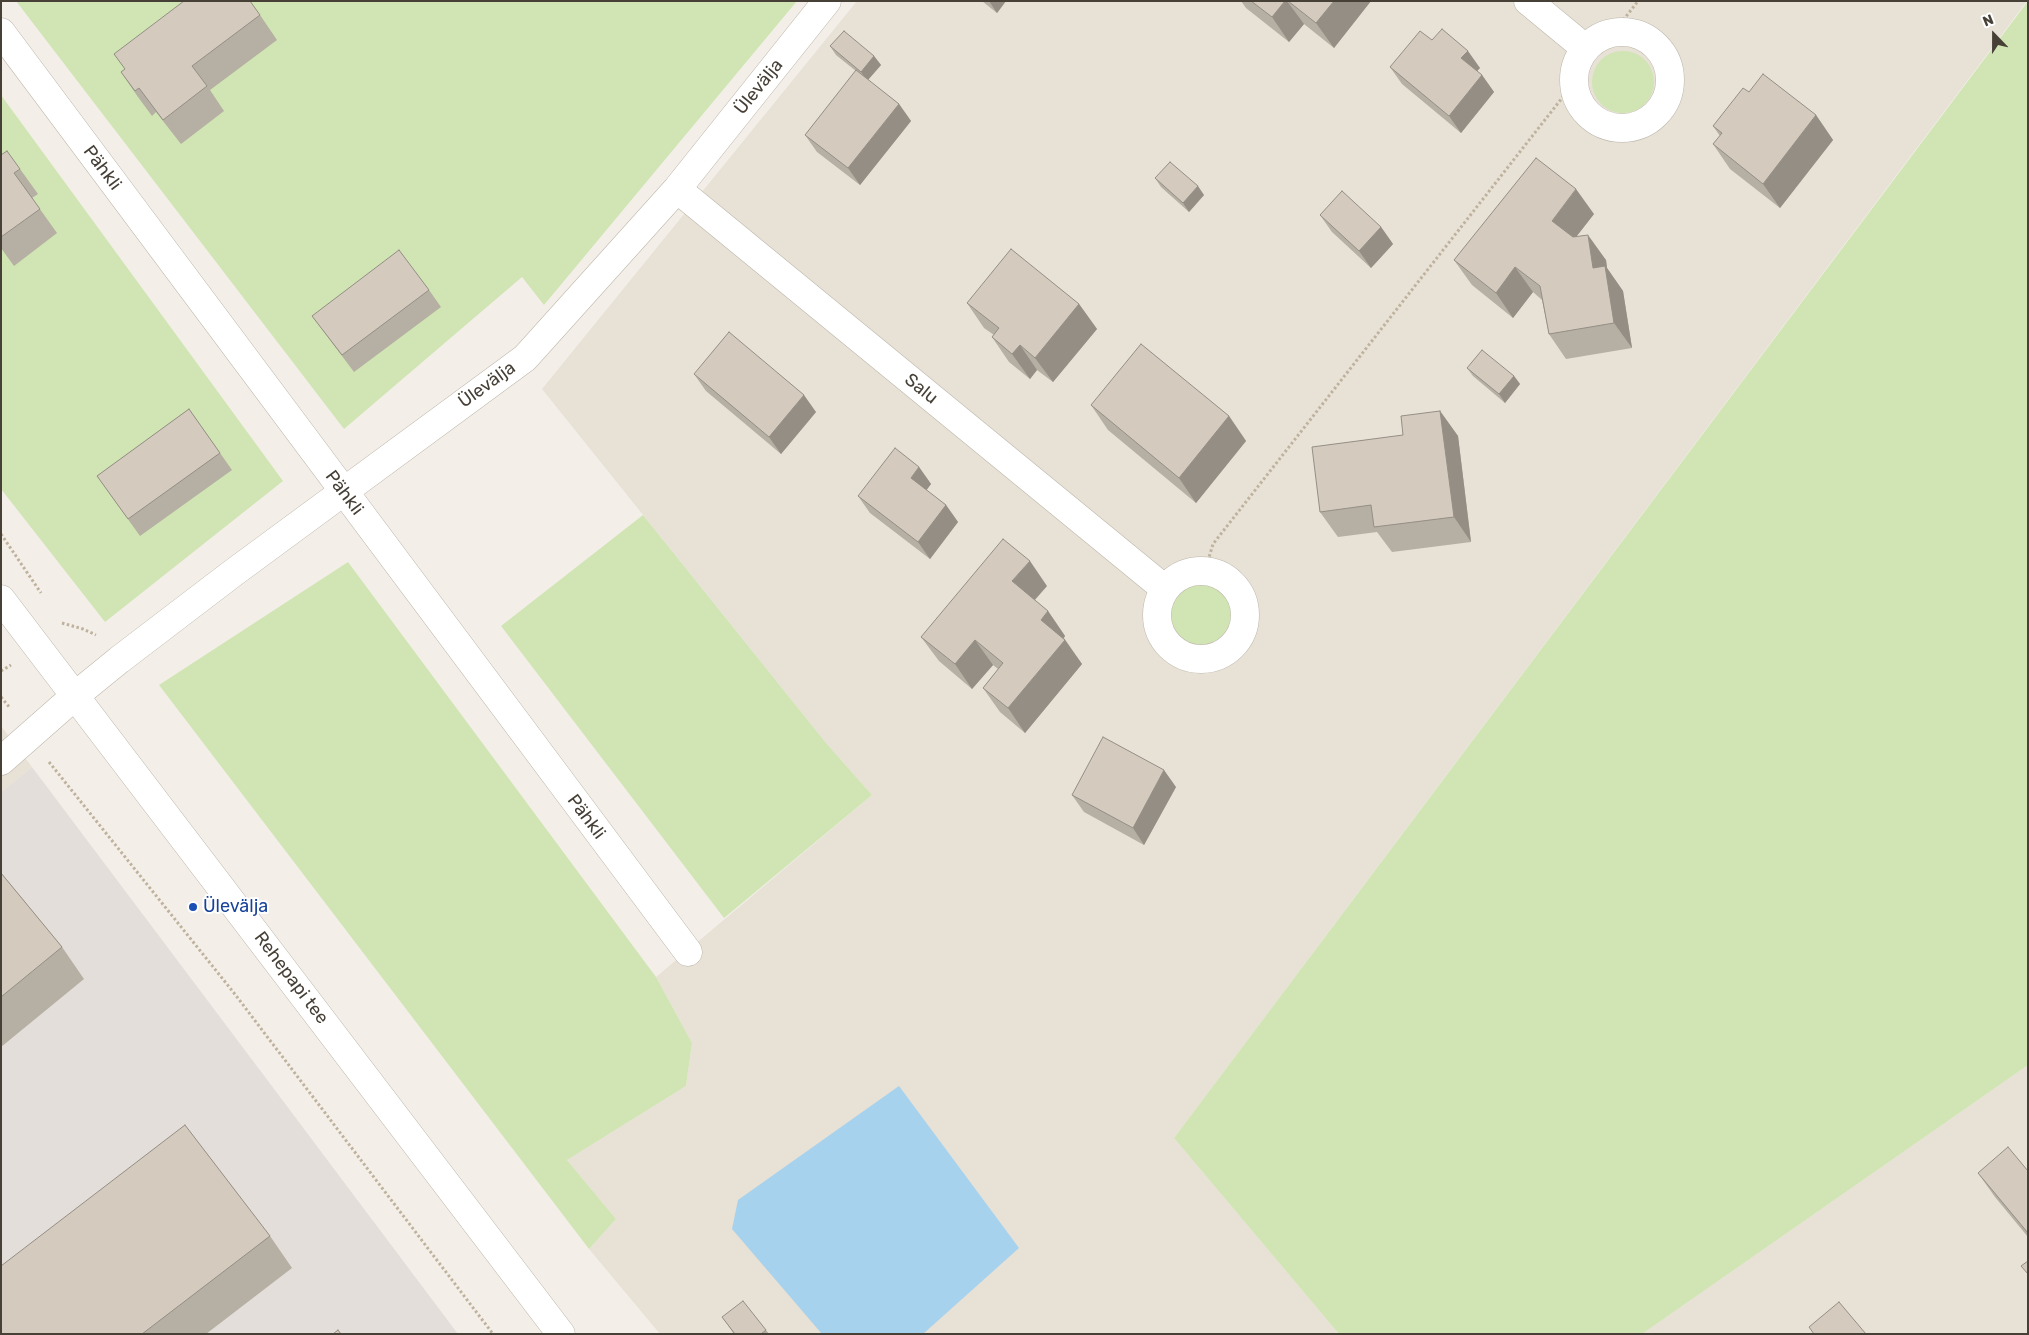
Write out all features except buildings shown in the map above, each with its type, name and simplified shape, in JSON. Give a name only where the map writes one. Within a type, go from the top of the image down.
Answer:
[{"type":"street","name":"Ülevälja","points":[[1,762],[76,695],[233,573],[525,358],[678,189],[827,1]]},
{"type":"street","points":[[1528,1],[1585,48]]},
{"type":"street","name":"Pähkli","points":[[1,32],[688,952]]},
{"type":"street","points":[[1614,32],[1630,32],[1646,38],[1659,48],[1668,63],[1671,80],[1668,96],[1660,111],[1648,122],[1632,128],[1615,129],[1599,124],[1586,114],[1577,100],[1573,84],[1574,71],[1578,59],[1585,48],[1598,37],[1614,32]]},
{"type":"street","name":"Salu","points":[[678,189],[1165,589]]},
{"type":"street","points":[[1205,571],[1219,574],[1232,583],[1241,595],[1245,609],[1245,624],[1240,638],[1230,649],[1217,657],[1203,660],[1189,659],[1176,653],[1165,643],[1158,630],[1156,616],[1158,602],[1165,589],[1176,578],[1190,572],[1205,571]]},
{"type":"street","name":"Rehepapi tee","points":[[1,599],[561,1334]]},
{"type":"path","points":[[1614,32],[1638,1]]},
{"type":"path","points":[[1205,571],[1213,544],[1573,84]]},
{"type":"path","points":[[1,697],[30,737],[234,993],[493,1334]]},
{"type":"shaded area","points":[[857,1],[2027,1],[1174,1138],[1339,1334],[660,1334],[589,1249],[616,1219],[567,1160],[686,1086],[692,1043],[656,977],[872,795],[826,743],[542,389]]},
{"type":"shaded area","points":[[1,726],[32,767],[1,792]]},
{"type":"shaded area","points":[[32,767],[458,1334],[1,1334],[1,792]]},
{"type":"shaded area","points":[[2028,1065],[2028,1334],[1642,1334]]},
{"type":"green space","points":[[16,1],[797,1],[544,305],[522,277],[344,429]]},
{"type":"green space","points":[[2028,1],[2028,1065],[1642,1334],[1339,1334],[1174,1138]]},
{"type":"green space","points":[[1617,51],[1629,51],[1645,60],[1652,70],[1654,82],[1652,94],[1645,104],[1629,113],[1617,113],[1606,108],[1597,99],[1592,88],[1592,76],[1597,65],[1606,56]]},
{"type":"green space","points":[[1,95],[283,481],[105,622],[1,489]]},
{"type":"green space","points":[[643,515],[826,743],[872,795],[724,918],[501,626]]},
{"type":"green space","points":[[348,562],[656,977],[692,1043],[686,1086],[567,1160],[616,1219],[589,1249],[159,685]]},
{"type":"green space","points":[[1201,584],[1219,590],[1227,598],[1233,616],[1227,634],[1219,642],[1201,648],[1183,642],[1175,634],[1169,616],[1175,598],[1183,590]]},
{"type":"water","points":[[899,1086],[1019,1248],[923,1334],[822,1334],[732,1229],[738,1200]]},
{"type":"place","name":"Ülevälja","points":[[193,907]]}]
